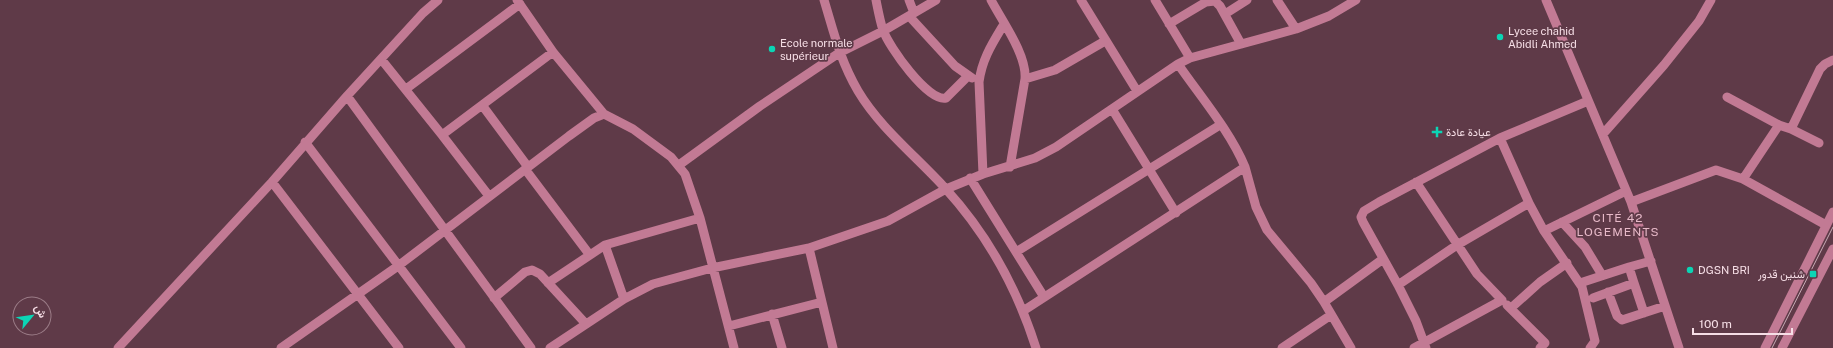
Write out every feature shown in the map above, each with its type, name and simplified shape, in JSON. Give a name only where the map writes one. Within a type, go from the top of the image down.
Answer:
[{"type":"street","points":[[118,348],[272,182],[305,142],[423,13],[438,0]]},
{"type":"street","points":[[824,0],[839,53],[866,103],[946,189],[988,243],[1010,282],[1023,311],[1036,348]]},
{"type":"street","points":[[876,0],[883,31],[902,62],[916,78],[942,99],[948,97],[968,76]]},
{"type":"street","points":[[909,0],[911,15],[955,66],[979,82]]},
{"type":"street","points":[[679,165],[760,106],[839,53],[883,31],[936,0]]},
{"type":"street","points":[[991,0],[1023,62],[1025,79],[1010,166]]},
{"type":"street","points":[[1081,0],[1137,91]]},
{"type":"street","points":[[1155,0],[1190,58]]},
{"type":"street","points":[[1225,14],[1247,0]]},
{"type":"street","points":[[550,348],[624,300],[653,284],[712,268],[809,248],[888,221],[946,189],[970,178],[1010,166],[1045,153],[1112,110],[1137,91],[1178,64],[1190,58],[1296,29],[1328,16],[1356,0]]},
{"type":"street","points":[[1546,0],[1631,202],[1679,348]]},
{"type":"street","points":[[1603,134],[1664,65],[1699,21],[1710,0]]},
{"type":"street","points":[[1169,24],[1210,1],[1218,3],[1241,44]]},
{"type":"street","points":[[1280,1],[1296,29]]},
{"type":"street","points":[[406,89],[518,2],[554,52],[604,114],[633,129],[679,165],[691,186],[734,348]]},
{"type":"street","points":[[983,174],[979,82],[986,54],[1004,24]]},
{"type":"street","points":[[1025,79],[1055,70],[1105,41]]},
{"type":"street","points":[[442,135],[554,52]]},
{"type":"street","points":[[381,59],[489,196]]},
{"type":"street","points":[[1791,128],[1820,70],[1825,64],[1833,60]]},
{"type":"street","points":[[1178,64],[1239,153],[1245,166],[1256,207],[1267,230],[1303,273],[1324,302],[1351,348]]},
{"type":"street","points":[[347,96],[531,348]]},
{"type":"street","points":[[1727,97],[1779,125],[1791,128],[1819,143]]},
{"type":"street","points":[[1425,346],[1416,321],[1361,216],[1367,209],[1379,202],[1500,138],[1588,101]]},
{"type":"street","points":[[482,105],[589,254]]},
{"type":"street","points":[[1112,110],[1176,212]]},
{"type":"street","points":[[281,348],[398,266],[594,118],[604,114]]},
{"type":"street","points":[[1016,252],[1220,125]]},
{"type":"street","points":[[1743,179],[1779,125]]},
{"type":"street","points":[[1500,138],[1529,203],[1544,231],[1567,262],[1580,283],[1586,298],[1595,341],[1592,347]]},
{"type":"street","points":[[305,142],[461,348]]},
{"type":"street","points":[[1023,311],[1245,166]]},
{"type":"street","points":[[1631,202],[1711,171],[1724,172],[1743,179],[1826,225]]},
{"type":"street","points":[[970,178],[1044,297]]},
{"type":"street","points":[[272,182],[399,348]]},
{"type":"street","points":[[1416,182],[1481,280],[1511,308],[1545,346]]},
{"type":"street","points":[[1544,231],[1626,191]]},
{"type":"street","points":[[1398,285],[1457,245],[1529,203]]},
{"type":"street","points":[[1765,348],[1833,212]]},
{"type":"street","points":[[548,283],[589,254],[605,245],[700,218]]},
{"type":"street","points":[[1562,222],[1585,247],[1602,276]]},
{"type":"street","points":[[605,245],[624,300]]},
{"type":"street","points":[[809,248],[833,348]]},
{"type":"street","points":[[1782,348],[1833,249]]},
{"type":"street","points":[[1324,302],[1383,259]]},
{"type":"street","points":[[1580,283],[1650,261]]},
{"type":"street","points":[[1511,308],[1540,282],[1567,262]]},
{"type":"street","points":[[1629,267],[1644,313]]},
{"type":"street","points":[[494,298],[525,272],[532,270],[540,274],[586,324]]},
{"type":"street","points":[[1593,298],[1634,283]]},
{"type":"street","points":[[1608,292],[1616,314],[1620,320],[1625,320],[1665,306]]},
{"type":"street","points":[[1414,348],[1425,346],[1502,300]]},
{"type":"street","points":[[729,326],[822,302]]},
{"type":"street","points":[[772,314],[782,348]]},
{"type":"street","points":[[1282,348],[1331,315]]},
{"type":"tram line","points":[[1772,348],[1833,227]]},
{"type":"place","name":"Lycee chahid Abidli Ahmed","points":[[1500,37]]},
{"type":"place","name":"Ecole normale supérieur","points":[[772,49]]},
{"type":"place","name":"عيادة عادة","points":[[1437,132]]},
{"type":"place","name":"DGSN BRI","points":[[1690,270]]},
{"type":"place","name":"شنين قدور","points":[[1813,274]]},
{"type":"district","name":"CITÉ 42 LOGEMENTS","points":[[1618,225]]}]
